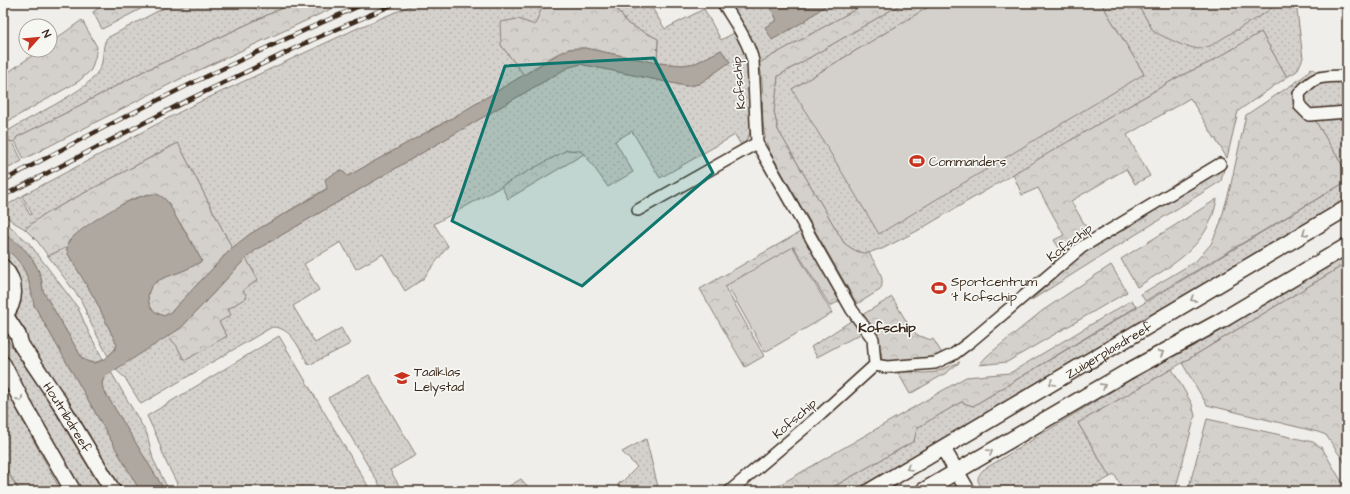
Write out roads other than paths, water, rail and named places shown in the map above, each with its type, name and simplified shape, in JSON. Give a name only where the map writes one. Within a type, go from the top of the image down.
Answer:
[{"type":"main road","name":"Zuigerplasdreef","points":[[870,491],[1347,208]]},
{"type":"main road","name":"Zuigerplasdreef","points":[[923,491],[1126,372],[1219,322],[1347,246]]},
{"type":"main road","points":[[3,267],[11,278],[14,287],[12,302],[4,314]]},
{"type":"main road","points":[[3,284],[5,292],[4,314]]},
{"type":"main road","name":"Houtribdreef","points":[[4,314],[18,335],[21,345],[60,403],[113,491]]},
{"type":"main road","points":[[3,364],[24,405],[73,491]]},
{"type":"street","name":"Kofschip","points":[[723,3],[741,32],[750,50],[753,61],[757,143],[852,310],[873,339],[875,365]]},
{"type":"street","points":[[1345,76],[1319,77],[1307,85],[1299,94],[1300,106],[1309,115],[1347,112]]},
{"type":"street","points":[[638,210],[757,143]]},
{"type":"street","name":"Kofschip","points":[[875,365],[888,367],[935,363],[954,354],[972,342],[1082,247],[1220,164]]},
{"type":"street","name":"Kofschip","points":[[730,491],[815,419],[875,365]]},
{"type":"street","points":[[943,448],[968,491]]},
{"type":"railway","points":[[3,181],[92,133],[183,88],[274,44],[366,3]]},
{"type":"railway","points":[[3,196],[190,99],[312,40],[397,3]]},
{"type":"place","name":"Commanders","points":[[917,161]]},
{"type":"place","name":"Sportcentrum 't Kofschip","points":[[939,288]]},
{"type":"place","name":"Taalklas Lelystad","points":[[402,378]]},
{"type":"district","name":"Kofschip","points":[[887,327]]}]
